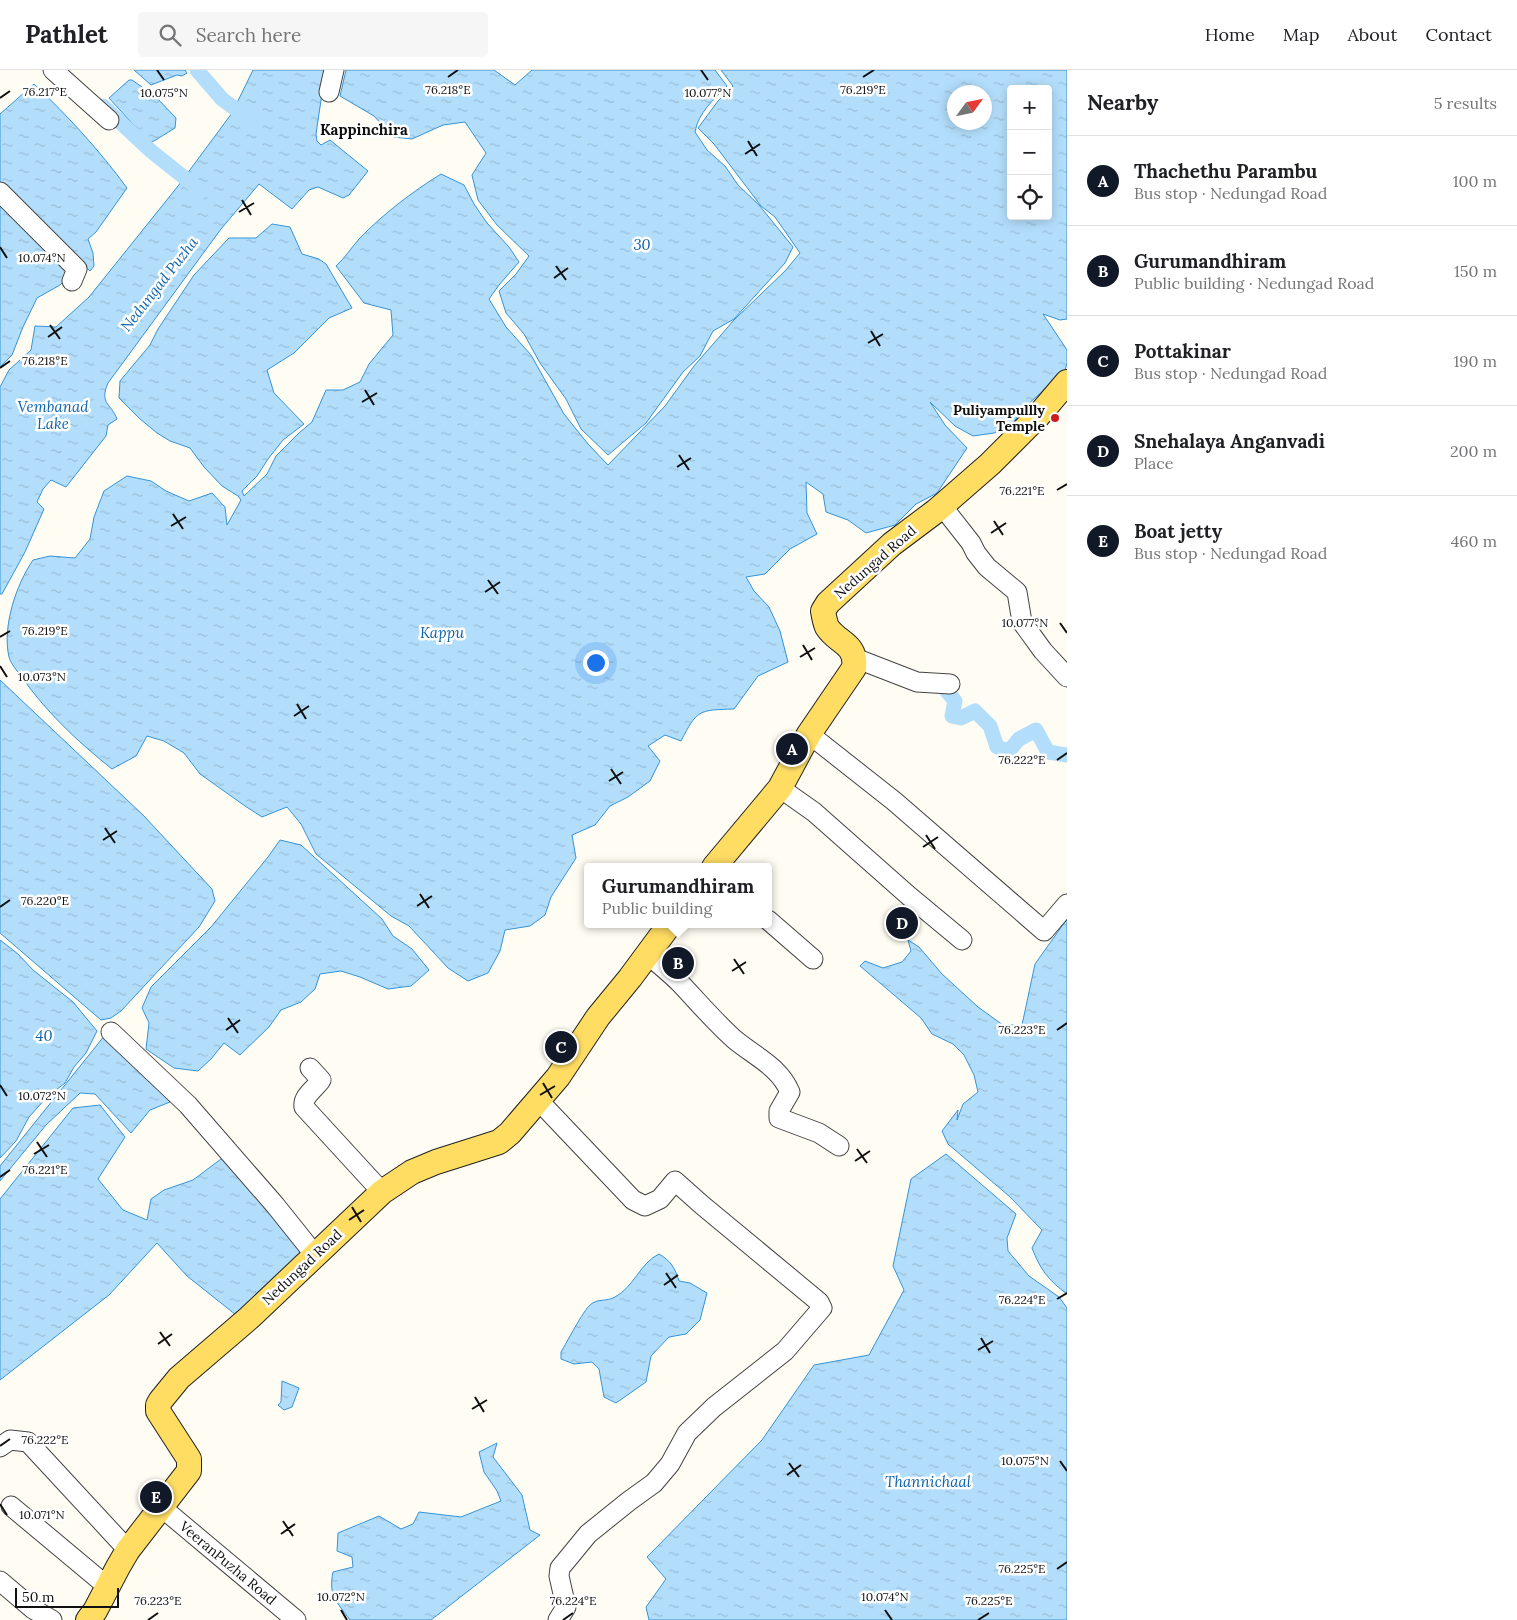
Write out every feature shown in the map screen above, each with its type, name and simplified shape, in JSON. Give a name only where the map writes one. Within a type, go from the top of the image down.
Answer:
[{"type":"main road","name":"Nedungad Road","points":[[855,658],[851,649],[828,629],[823,612],[828,604],[892,544],[942,506],[990,464],[1038,416],[1067,382]]},
{"type":"main road","points":[[717,863],[780,788],[809,734],[854,668],[855,658]]},
{"type":"main road","name":"Nedungad Road","points":[[88,1620],[128,1550],[160,1506],[182,1482],[188,1471],[189,1459],[158,1412],[158,1405],[161,1400],[179,1378],[250,1317],[382,1192],[412,1172],[436,1162],[499,1142],[522,1121],[558,1077],[598,1016],[648,955],[667,928]]},
{"type":"street","points":[[53,70],[109,120]]},
{"type":"street","points":[[329,92],[334,70]]},
{"type":"street","points":[[0,192],[77,270],[72,281]]},
{"type":"street","points":[[942,506],[987,567],[1018,592],[1022,622],[1043,651],[1067,677]]},
{"type":"street","points":[[855,658],[917,682],[950,684]]},
{"type":"street","points":[[809,734],[894,801],[1044,931],[1067,904]]},
{"type":"street","points":[[780,788],[814,812],[962,940]]},
{"type":"street","points":[[772,923],[813,959]]},
{"type":"street","points":[[648,955],[680,983],[697,1003],[735,1040],[774,1069],[786,1083],[790,1092],[779,1111],[779,1118],[819,1133],[840,1146]]},
{"type":"street","points":[[111,1032],[188,1104],[275,1205],[314,1255]]},
{"type":"street","points":[[310,1068],[321,1080],[305,1099],[304,1107],[382,1192]]},
{"type":"street","points":[[539,1101],[633,1200],[645,1206],[652,1203],[660,1199],[675,1181],[819,1302],[822,1308],[785,1351],[714,1407],[687,1433],[670,1464],[650,1487],[629,1500],[593,1530],[560,1568],[559,1576],[566,1607],[558,1620]]},
{"type":"street","points":[[0,1447],[10,1440],[28,1442],[128,1550]]},
{"type":"street","points":[[11,1506],[108,1587]]},
{"type":"street","name":"VeeranPuzha Road","points":[[160,1506],[289,1617]]},
{"type":"street","points":[[0,1581],[33,1609],[52,1620]]},
{"type":"water","points":[[134,70],[185,70],[187,73],[151,85]]},
{"type":"water","name":"Vembanad Lake","points":[[253,70],[329,70],[324,80],[316,134],[317,141],[321,145],[330,140],[368,171],[349,195],[343,198],[318,187],[309,190],[292,209],[259,184],[221,229],[108,383],[105,399],[117,419],[108,425],[106,436],[66,487],[51,480],[43,489],[37,502],[44,509],[25,552],[2,594],[0,594],[0,387],[9,370],[31,350],[35,326],[56,327],[89,297],[178,186],[232,113]]},
{"type":"water","name":"30","points":[[346,70],[494,70],[515,85],[532,70],[715,70],[727,86],[703,113],[695,132],[707,150],[725,166],[738,185],[759,205],[793,247],[785,263],[734,319],[713,331],[700,356],[683,372],[646,423],[608,455],[581,429],[566,399],[540,363],[524,334],[506,313],[499,291],[516,274],[529,256],[497,225],[478,200],[472,175],[486,153],[465,122],[443,125],[412,139],[393,137],[374,116],[340,96]]},
{"type":"water","name":"Kappu","points":[[721,70],[1067,70],[1067,319],[1060,320],[1043,314],[1067,350],[1065,371],[1025,407],[1012,424],[994,433],[973,436],[955,426],[930,402],[945,425],[967,448],[937,493],[916,504],[895,525],[866,533],[848,520],[826,512],[823,494],[806,482],[807,513],[817,534],[790,549],[765,574],[746,577],[754,591],[769,607],[780,631],[788,662],[758,676],[734,709],[706,711],[700,714],[691,723],[681,741],[665,735],[648,746],[660,761],[650,781],[628,797],[610,806],[595,825],[572,835],[576,858],[551,897],[545,915],[530,926],[505,930],[500,951],[488,973],[468,981],[448,968],[409,926],[391,916],[316,854],[301,824],[287,807],[262,817],[200,774],[184,753],[164,741],[147,736],[136,756],[112,769],[99,759],[52,714],[13,665],[9,657],[7,645],[7,633],[12,607],[21,581],[33,560],[50,556],[75,558],[90,539],[94,517],[104,491],[127,476],[151,481],[166,491],[189,501],[212,493],[225,507],[227,525],[241,500],[238,496],[222,486],[204,467],[190,448],[170,441],[157,433],[119,398],[120,381],[150,345],[158,329],[194,275],[229,238],[256,238],[272,224],[290,227],[302,254],[319,259],[326,264],[352,308],[329,318],[294,353],[267,370],[274,393],[304,424],[283,440],[257,476],[242,491],[244,496],[267,474],[276,456],[312,422],[326,390],[343,390],[360,382],[369,364],[393,335],[391,310],[364,303],[336,266],[359,239],[388,212],[441,174],[464,185],[487,223],[509,247],[519,262],[489,299],[506,327],[531,355],[564,414],[608,465],[665,406],[694,366],[734,320],[785,271],[800,253],[775,217],[761,206],[714,144],[698,128],[718,101],[733,86]]},
{"type":"water","points":[[129,80],[132,80],[155,96],[176,118],[175,128],[149,142],[109,98]]},
{"type":"water","points":[[34,84],[83,134],[127,188],[96,232],[88,239],[93,253],[94,266],[90,271],[0,186],[0,114]]},
{"type":"water","points":[[0,202],[73,272],[60,285],[37,298],[12,355],[0,367]]},
{"type":"water","points":[[0,680],[143,815],[212,889],[215,901],[199,927],[121,1011],[111,1018],[101,1020],[0,933]]},
{"type":"water","points":[[280,840],[301,845],[382,919],[393,936],[412,949],[429,970],[411,986],[388,989],[341,971],[320,974],[315,989],[301,1002],[281,1010],[269,1027],[240,1055],[224,1043],[198,1071],[174,1068],[146,1049],[149,1023],[142,1008],[151,987],[211,927]]},
{"type":"water","points":[[1067,919],[1067,1294],[1045,1274],[1032,1248],[1042,1230],[1009,1196],[948,1144],[942,1131],[958,1110],[957,1120],[963,1104],[978,1092],[974,1075],[964,1055],[953,1044],[932,1034],[921,1018],[860,966],[865,961],[883,968],[902,962],[911,951],[908,940],[919,947],[942,974],[978,1007],[1003,1025],[1022,1025],[1035,964]]},
{"type":"water","name":"40","points":[[0,940],[18,954],[33,970],[73,1002],[97,1031],[86,1053],[74,1067],[65,1083],[47,1097],[29,1117],[16,1141],[0,1158]]},
{"type":"water","points":[[105,1035],[157,1082],[170,1102],[150,1110],[131,1133],[95,1094],[80,1093],[46,1125],[0,1181],[0,1166]]},
{"type":"water","points":[[100,1105],[125,1137],[98,1179],[123,1210],[147,1220],[151,1199],[164,1190],[193,1180],[225,1156],[301,1252],[236,1315],[187,1276],[157,1243],[109,1295],[0,1380],[0,1199],[73,1108]]},
{"type":"water","name":"Thannichaal","points":[[946,1154],[1016,1214],[1007,1238],[1008,1251],[1029,1276],[1059,1297],[1067,1308],[1067,1620],[649,1620],[646,1607],[666,1579],[647,1557],[762,1440],[814,1365],[869,1355],[904,1290],[893,1266],[911,1179]]},
{"type":"water","points":[[659,1254],[672,1265],[679,1281],[690,1283],[707,1293],[700,1320],[686,1334],[669,1337],[651,1356],[646,1382],[616,1403],[604,1397],[599,1369],[592,1362],[574,1364],[561,1359],[561,1352],[590,1305],[622,1293],[647,1263]]},
{"type":"water","points":[[282,1381],[299,1388],[292,1407],[284,1410],[278,1405],[281,1402]]},
{"type":"water","points":[[497,1443],[493,1457],[522,1495],[530,1530],[540,1535],[431,1620],[350,1620],[335,1598],[332,1587],[333,1572],[353,1567],[352,1557],[337,1551],[338,1533],[379,1516],[401,1529],[413,1524],[419,1512],[461,1517],[501,1501],[497,1491],[484,1472],[479,1452]]},
{"type":"waterway","points":[[197,70],[222,99],[249,119]]},
{"type":"waterway","points":[[103,106],[151,151],[201,191]]},
{"type":"waterway","points":[[945,689],[955,701],[952,716],[961,718],[975,711],[990,726],[997,747],[1009,751],[1019,739],[1036,730],[1048,752],[1067,755]]},
{"type":"place","name":"Puliyampullly Temple","points":[[1055,418]]},
{"type":"place","name":"Thachethu Parambu","points":[[792,749]]},
{"type":"place","name":"Snehalaya Anganvadi","points":[[902,923]]},
{"type":"place","name":"Gurumandhiram","points":[[678,963]]},
{"type":"place","name":"Pottakinar","points":[[561,1047]]},
{"type":"place","name":"Boat jetty","points":[[156,1497]]},
{"type":"district","name":"Kappinchira","points":[[364,129]]},
{"type":"water label","name":"Nedungad Puzha","points":[[159,284]]}]
